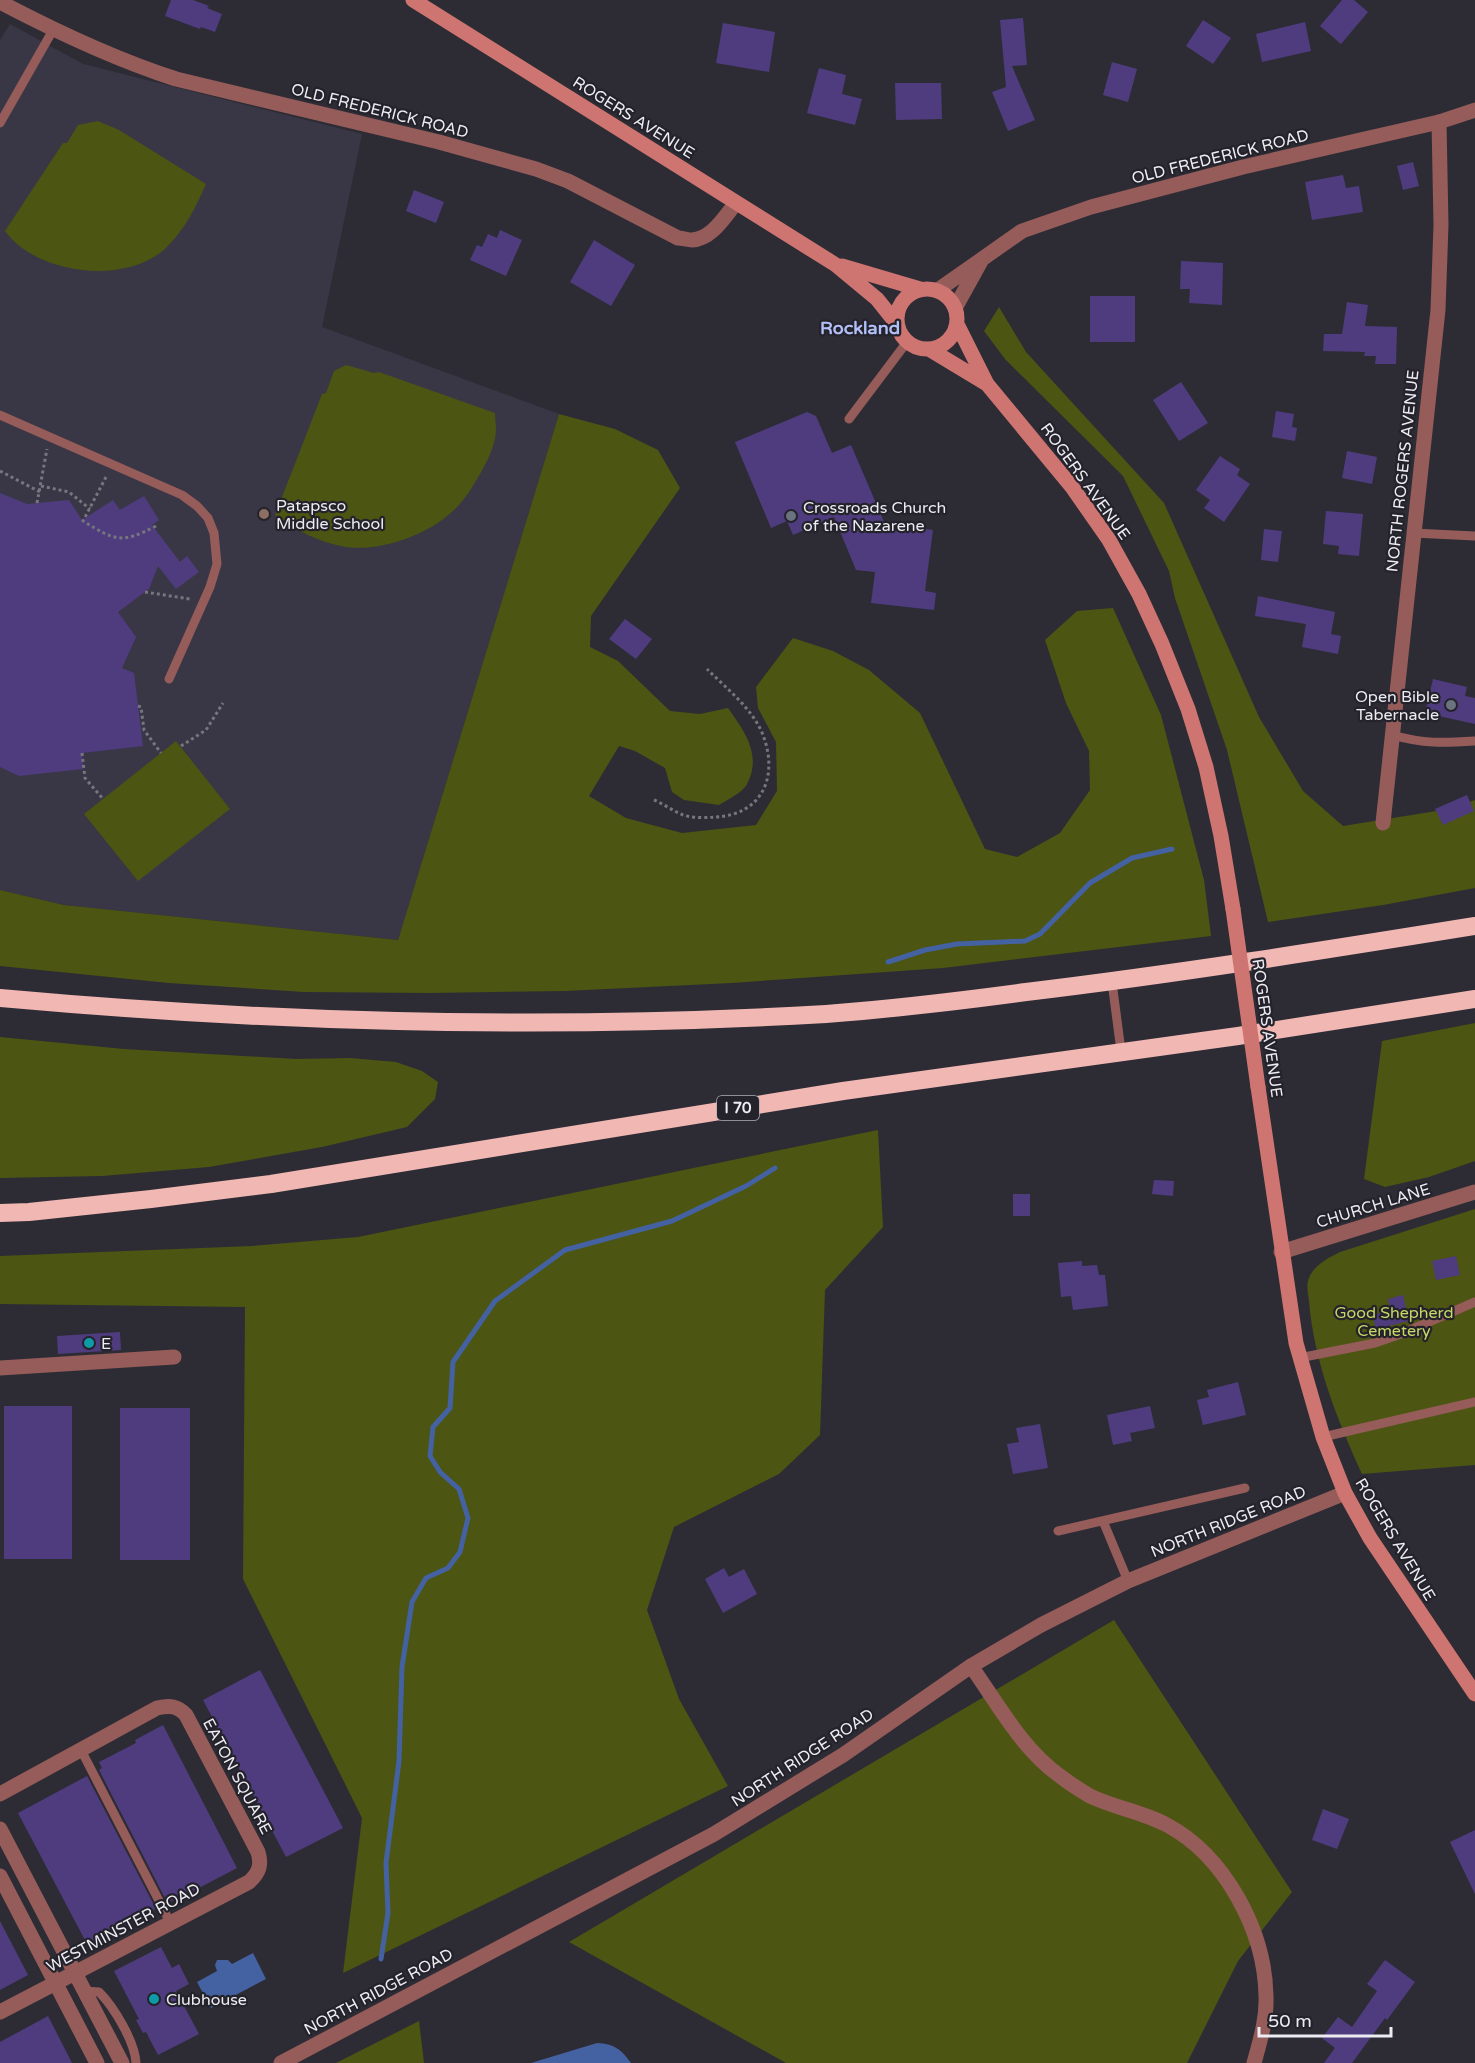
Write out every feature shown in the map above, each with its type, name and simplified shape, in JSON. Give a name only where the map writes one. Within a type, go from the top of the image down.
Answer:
[{"type":"highway","points":[[0,999],[199,1013],[463,1023],[641,1022],[829,1013],[1112,982],[1475,926]]},
{"type":"highway","name":"I 70","points":[[0,1213],[29,1212],[271,1184],[843,1091],[1380,1015],[1475,999]]},
{"type":"main road","name":"ROGERS AVENUE","points":[[413,0],[836,265],[877,299],[897,324]]},
{"type":"main road","name":"ROGERS AVENUE","points":[[836,265],[920,289]]},
{"type":"main road","points":[[920,289],[938,290],[956,308],[957,324],[950,338],[937,348],[921,349],[907,342],[898,331],[897,312],[902,302],[910,294],[920,289]]},
{"type":"main road","name":"ROGERS AVENUE","points":[[957,324],[987,384],[1072,487],[1109,540],[1139,594],[1188,709],[1206,767],[1221,836],[1281,1252],[1299,1358],[1323,1437],[1345,1493],[1379,1553],[1475,1694]]},
{"type":"main road","name":"ROGERS AVENUE","points":[[929,349],[987,384]]},
{"type":"street","name":"OLD FREDERICK ROAD","points":[[0,2],[53,30],[136,66],[176,79],[439,142],[536,169],[568,182],[678,237],[693,240],[705,236],[718,226],[736,203]]},
{"type":"street","name":"OLD FREDERICK ROAD","points":[[938,290],[1022,231],[1092,207],[1243,168],[1439,122],[1475,110]]},
{"type":"street","name":"NORTH ROGERS AVENUE","points":[[1383,823],[1438,310],[1441,225],[1439,122]]},
{"type":"street","name":"OLD FREDERICK ROAD","points":[[956,308],[982,257]]},
{"type":"street","name":"CHURCH LANE","points":[[1281,1252],[1475,1192]]},
{"type":"street","points":[[0,1368],[174,1357]]},
{"type":"street","name":"NORTH RIDGE ROAD","points":[[281,2063],[714,1834],[843,1755],[971,1666],[1041,1625],[1128,1581],[1345,1493]]},
{"type":"street","points":[[971,1666],[1027,1747],[1058,1775],[1091,1796],[1167,1825],[1199,1847],[1224,1875],[1246,1913],[1261,1958],[1266,1996],[1262,2036],[1254,2063]]},
{"type":"street","name":"EATON SQUARE","points":[[81,1750],[157,1708],[172,1706],[180,1709],[186,1715],[258,1852],[259,1869]]},
{"type":"street","points":[[0,1794],[81,1750]]},
{"type":"street","points":[[0,1829],[74,1975],[122,2063]]},
{"type":"street","name":"WESTMINSTER ROAD","points":[[0,2012],[249,1882],[259,1869]]},
{"type":"street","points":[[0,1876],[97,2063]]},
{"type":"lane","points":[[0,123],[53,30]]},
{"type":"lane","points":[[849,419],[907,342]]},
{"type":"lane","points":[[0,415],[182,495],[208,518],[214,533],[217,564],[169,679]]},
{"type":"lane","points":[[1413,533],[1475,536]]},
{"type":"lane","points":[[1392,735],[1427,743],[1475,741]]},
{"type":"lane","points":[[1112,982],[1121,1051]]},
{"type":"lane","points":[[1299,1358],[1375,1343],[1475,1302]]},
{"type":"lane","points":[[1323,1437],[1475,1402]]},
{"type":"lane","points":[[1058,1531],[1245,1488]]},
{"type":"lane","points":[[1103,1521],[1128,1581]]},
{"type":"lane","points":[[81,1750],[170,1922]]},
{"type":"lane","points":[[83,1991],[99,1992],[108,2001],[134,2049],[136,2063]]},
{"type":"path","points":[[38,503],[50,437]]},
{"type":"path","points":[[112,464],[83,521],[110,537],[135,537],[156,526]]},
{"type":"path","points":[[0,471],[40,492]]},
{"type":"path","points":[[40,486],[69,492],[90,509]]},
{"type":"path","points":[[145,592],[203,601]]},
{"type":"path","points":[[654,800],[684,816],[720,817],[738,813],[752,806],[767,782],[768,752],[762,734],[749,713],[706,669]]},
{"type":"path","points":[[180,746],[206,730],[223,703]]},
{"type":"path","points":[[138,706],[141,707],[144,730],[161,753]]},
{"type":"path","points":[[82,753],[85,778],[103,799]]},
{"type":"shaded area","name":"Patapsco Middle School","points":[[10,24],[83,64],[362,134],[322,327],[559,414],[398,940],[64,905],[0,890],[0,40]]},
{"type":"green space","points":[[98,121],[119,130],[206,184],[190,217],[167,247],[150,259],[129,267],[107,271],[60,266],[38,258],[20,246],[5,231],[63,143],[67,143],[78,125]]},
{"type":"green space","points":[[999,307],[1026,352],[1164,503],[1259,717],[1303,791],[1343,826],[1449,809],[1475,800],[1475,888],[1383,905],[1268,922],[1227,750],[1175,598],[1169,571],[1123,476],[1005,359],[984,331]]},
{"type":"green space","points":[[346,365],[374,373],[379,372],[495,413],[496,431],[488,459],[463,500],[433,526],[390,544],[360,548],[336,545],[309,535],[275,515],[322,394],[326,393],[334,371]]},
{"type":"green space","points":[[559,414],[615,429],[658,450],[680,488],[591,616],[590,647],[618,661],[670,711],[700,714],[728,708],[746,735],[753,765],[746,786],[719,805],[684,800],[672,792],[665,768],[635,751],[619,746],[589,796],[626,818],[682,833],[756,825],[777,791],[776,742],[758,708],[756,687],[793,638],[833,651],[869,670],[920,713],[985,849],[1017,857],[1060,833],[1090,790],[1089,751],[1066,703],[1045,640],[1077,611],[1113,608],[1161,715],[1204,880],[1211,936],[943,968],[732,983],[565,991],[304,992],[169,983],[0,966],[0,890],[64,905],[398,940]]},
{"type":"green space","points":[[176,741],[230,809],[138,881],[84,814]]},
{"type":"green space","points":[[1475,1023],[1475,1161],[1429,1177],[1385,1187],[1364,1179],[1382,1041]]},
{"type":"green space","points":[[0,1037],[124,1049],[396,1062],[422,1071],[438,1082],[435,1099],[407,1127],[322,1147],[209,1167],[102,1176],[0,1178]]},
{"type":"green space","points":[[878,1130],[883,1227],[825,1290],[820,1435],[779,1474],[674,1527],[647,1610],[679,1699],[728,1786],[343,1973],[362,1818],[243,1579],[245,1307],[0,1304],[0,1256],[252,1246],[358,1237]]},
{"type":"green space","name":"Good Shepherd Cemetery","points":[[1475,1209],[1475,1465],[1362,1474],[1321,1368],[1308,1289],[1311,1273],[1326,1259],[1340,1252]]},
{"type":"green space","points":[[1114,1620],[1292,1892],[1238,1961],[1187,2063],[786,2063],[569,1942]]},
{"type":"green space","points":[[419,2021],[424,2063],[336,2063]]},
{"type":"water","points":[[253,1953],[266,1979],[211,2008],[197,1982],[217,1971],[215,1965],[217,1960],[228,1960],[232,1964]]},
{"type":"water","points":[[597,2043],[617,2048],[631,2063],[531,2063]]},
{"type":"building","points":[[171,0],[193,0],[222,14],[215,32],[165,16]]},
{"type":"building","points":[[1342,0],[1354,0],[1368,12],[1341,44],[1320,26]]},
{"type":"building","points":[[1023,18],[1027,65],[1012,66],[1035,120],[1008,131],[992,92],[1006,87],[1000,20]]},
{"type":"building","points":[[1203,20],[1231,38],[1213,64],[1186,46]]},
{"type":"building","points":[[1305,22],[1311,51],[1262,62],[1256,34]]},
{"type":"building","points":[[723,23],[775,32],[769,72],[716,63]]},
{"type":"building","points":[[1112,62],[1137,69],[1128,102],[1103,95]]},
{"type":"building","points":[[819,68],[846,75],[842,94],[862,99],[855,125],[807,113]]},
{"type":"building","points":[[895,83],[941,83],[942,119],[896,120]]},
{"type":"building","points":[[1413,162],[1419,186],[1403,190],[1397,166]]},
{"type":"building","points":[[1343,175],[1346,188],[1359,186],[1363,212],[1312,220],[1305,182]]},
{"type":"building","points":[[414,190],[444,202],[436,223],[406,211]]},
{"type":"building","points":[[500,230],[522,240],[506,276],[470,260],[477,245],[482,247],[488,234],[497,238]]},
{"type":"building","points":[[594,240],[635,265],[611,306],[570,282]]},
{"type":"building","points":[[1181,261],[1223,263],[1222,305],[1189,303],[1190,289],[1180,289]]},
{"type":"building","points":[[1090,296],[1135,296],[1135,342],[1090,342]]},
{"type":"building","points":[[1347,302],[1368,305],[1365,326],[1397,327],[1396,364],[1375,364],[1376,356],[1364,356],[1365,352],[1323,351],[1324,334],[1342,334]]},
{"type":"building","points":[[1181,382],[1208,423],[1179,441],[1153,400]]},
{"type":"building","points":[[1276,411],[1294,414],[1292,427],[1297,428],[1295,441],[1272,437]]},
{"type":"building","name":"Crossroads Church of the Nazarene","points":[[807,412],[816,416],[832,453],[851,445],[885,524],[933,530],[925,591],[936,593],[934,610],[871,603],[875,572],[856,570],[834,517],[793,535],[787,521],[771,528],[735,442]]},
{"type":"building","points":[[1347,451],[1377,457],[1372,484],[1342,478]]},
{"type":"building","points":[[1220,456],[1240,469],[1237,475],[1250,484],[1224,522],[1204,508],[1210,500],[1196,490]]},
{"type":"building","points":[[0,493],[27,504],[69,500],[82,520],[113,500],[120,510],[144,496],[159,520],[152,525],[180,562],[187,556],[199,572],[176,589],[158,566],[149,589],[118,612],[136,637],[122,668],[134,673],[143,746],[82,753],[83,769],[19,776],[0,767]]},
{"type":"building","points":[[1326,511],[1363,514],[1359,556],[1338,554],[1339,546],[1323,544]]},
{"type":"building","points":[[1264,529],[1282,531],[1278,562],[1261,560]]},
{"type":"building","points":[[1258,596],[1335,612],[1331,634],[1341,636],[1338,654],[1302,647],[1306,624],[1255,616]]},
{"type":"building","points":[[625,619],[652,639],[636,659],[609,639]]},
{"type":"building","name":"Open Bible Tabernacle","points":[[1433,679],[1467,687],[1465,696],[1475,698],[1475,724],[1425,713]]},
{"type":"building","points":[[1467,795],[1474,811],[1443,825],[1435,809]]},
{"type":"building","points":[[1154,1180],[1174,1181],[1173,1196],[1152,1194]]},
{"type":"building","points":[[1013,1194],[1030,1194],[1030,1216],[1013,1216]]},
{"type":"building","points":[[1456,1256],[1460,1275],[1436,1280],[1432,1261]]},
{"type":"building","points":[[1082,1261],[1082,1266],[1097,1265],[1099,1275],[1105,1275],[1108,1306],[1073,1310],[1071,1296],[1061,1297],[1058,1263]]},
{"type":"building","points":[[1403,1295],[1409,1321],[1376,1329],[1372,1315],[1390,1310],[1388,1299]]},
{"type":"building","name":"E","points":[[120,1332],[121,1350],[58,1354],[57,1336]]},
{"type":"building","points":[[1238,1382],[1246,1415],[1203,1425],[1197,1400],[1209,1397],[1207,1390]]},
{"type":"building","points":[[4,1406],[72,1406],[72,1559],[4,1559]]},
{"type":"building","points":[[1150,1406],[1155,1428],[1130,1433],[1132,1441],[1113,1445],[1107,1415]]},
{"type":"building","points":[[120,1408],[190,1408],[190,1560],[120,1560]]},
{"type":"building","points":[[1040,1424],[1048,1468],[1013,1474],[1007,1444],[1019,1442],[1016,1428]]},
{"type":"building","points":[[724,1568],[729,1577],[744,1569],[757,1594],[723,1613],[705,1579]]},
{"type":"building","points":[[260,1670],[343,1828],[286,1857],[203,1700]]},
{"type":"building","points":[[163,1725],[237,1868],[174,1901],[167,1902],[99,1770],[102,1768],[99,1762],[136,1743],[135,1740]]},
{"type":"building","points":[[87,1776],[156,1909],[87,1944],[18,1813]]},
{"type":"building","points":[[1323,1809],[1349,1819],[1337,1849],[1312,1840]]},
{"type":"building","points":[[1475,1830],[1475,1894],[1450,1842]]},
{"type":"building","points":[[0,1921],[28,1975],[0,1990]]},
{"type":"building","name":"Clubhouse","points":[[161,1947],[172,1968],[179,1964],[189,1984],[176,1991],[199,2034],[158,2055],[146,2032],[143,2033],[136,2020],[139,2019],[114,1971]]},
{"type":"building","points":[[1385,1960],[1415,1982],[1352,2063],[1324,2063],[1335,2048],[1322,2038],[1338,2017],[1352,2027],[1377,1991],[1367,1984]]},
{"type":"building","points":[[48,2016],[72,2063],[0,2063],[0,2042]]},
{"type":"waterway","points":[[888,962],[925,950],[957,944],[1025,941],[1040,934],[1090,883],[1132,858],[1172,849]]},
{"type":"waterway","points":[[381,1959],[388,1913],[386,1863],[399,1761],[402,1667],[412,1602],[426,1578],[448,1568],[460,1552],[468,1518],[459,1489],[440,1472],[430,1456],[433,1427],[450,1408],[453,1362],[495,1301],[565,1250],[672,1221],[746,1186],[775,1168]]},
{"type":"place","name":"Patapsco Middle School","points":[[264,514]]},
{"type":"place","name":"Crossroads Church of the Nazarene","points":[[791,516]]},
{"type":"place","name":"Open Bible Tabernacle","points":[[1451,705]]},
{"type":"place","name":"E","points":[[89,1343]]},
{"type":"place","name":"Clubhouse","points":[[154,1999]]},
{"type":"district","name":"Rockland","points":[[860,328]]}]
